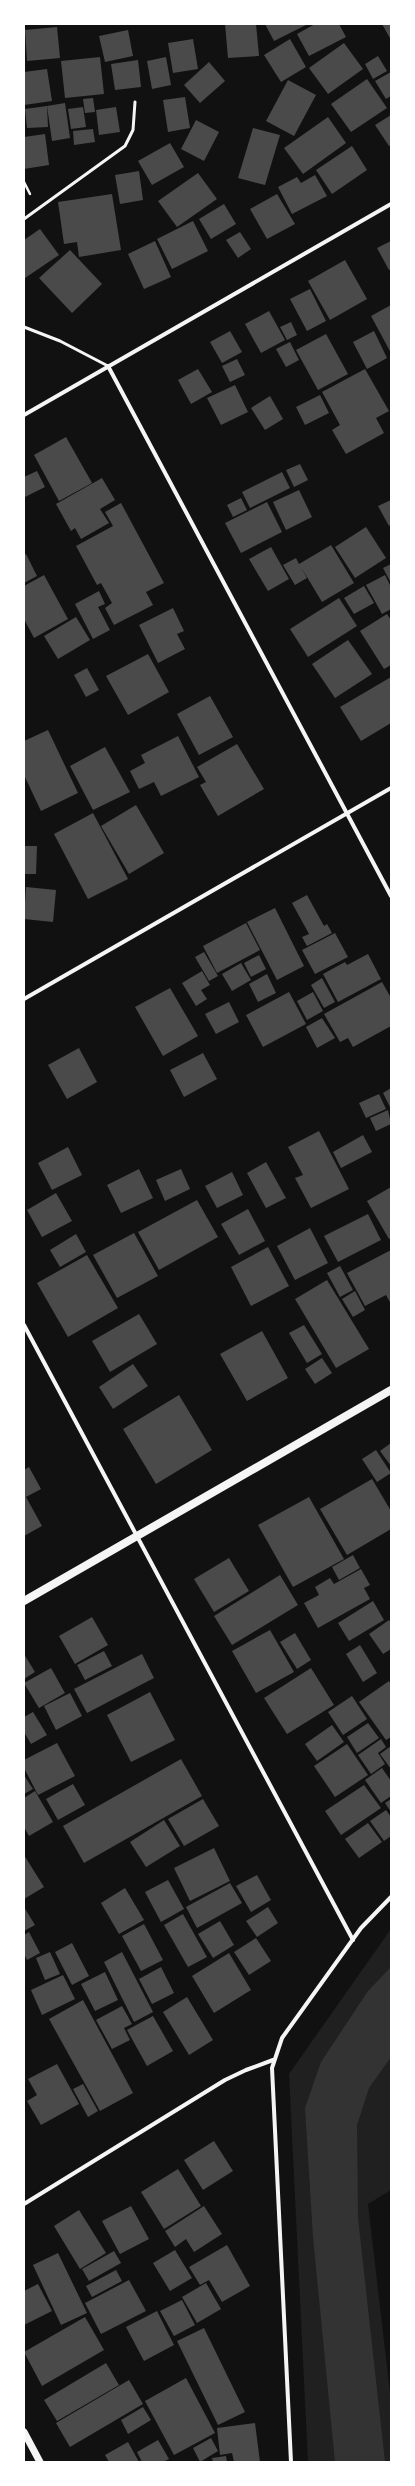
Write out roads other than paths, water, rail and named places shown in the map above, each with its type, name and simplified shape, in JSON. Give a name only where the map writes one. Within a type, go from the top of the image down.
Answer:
[{"type":"main road","points":[[24,1601],[391,1390]]},
{"type":"street","points":[[24,415],[391,204]]},
{"type":"street","points":[[108,366],[391,896]]},
{"type":"street","points":[[24,999],[391,788]]},
{"type":"street","points":[[24,1325],[136,1537],[353,1940]]},
{"type":"street","points":[[291,2462],[272,2085],[273,2060],[282,2038],[370,1917],[391,1897]]},
{"type":"street","points":[[24,2204],[225,2080],[273,2060]]},
{"type":"street","points":[[24,2432],[40,2462]]},
{"type":"lane","points":[[24,219],[125,146],[133,130],[135,102]]},
{"type":"lane","points":[[24,327],[60,341],[108,366]]}]
